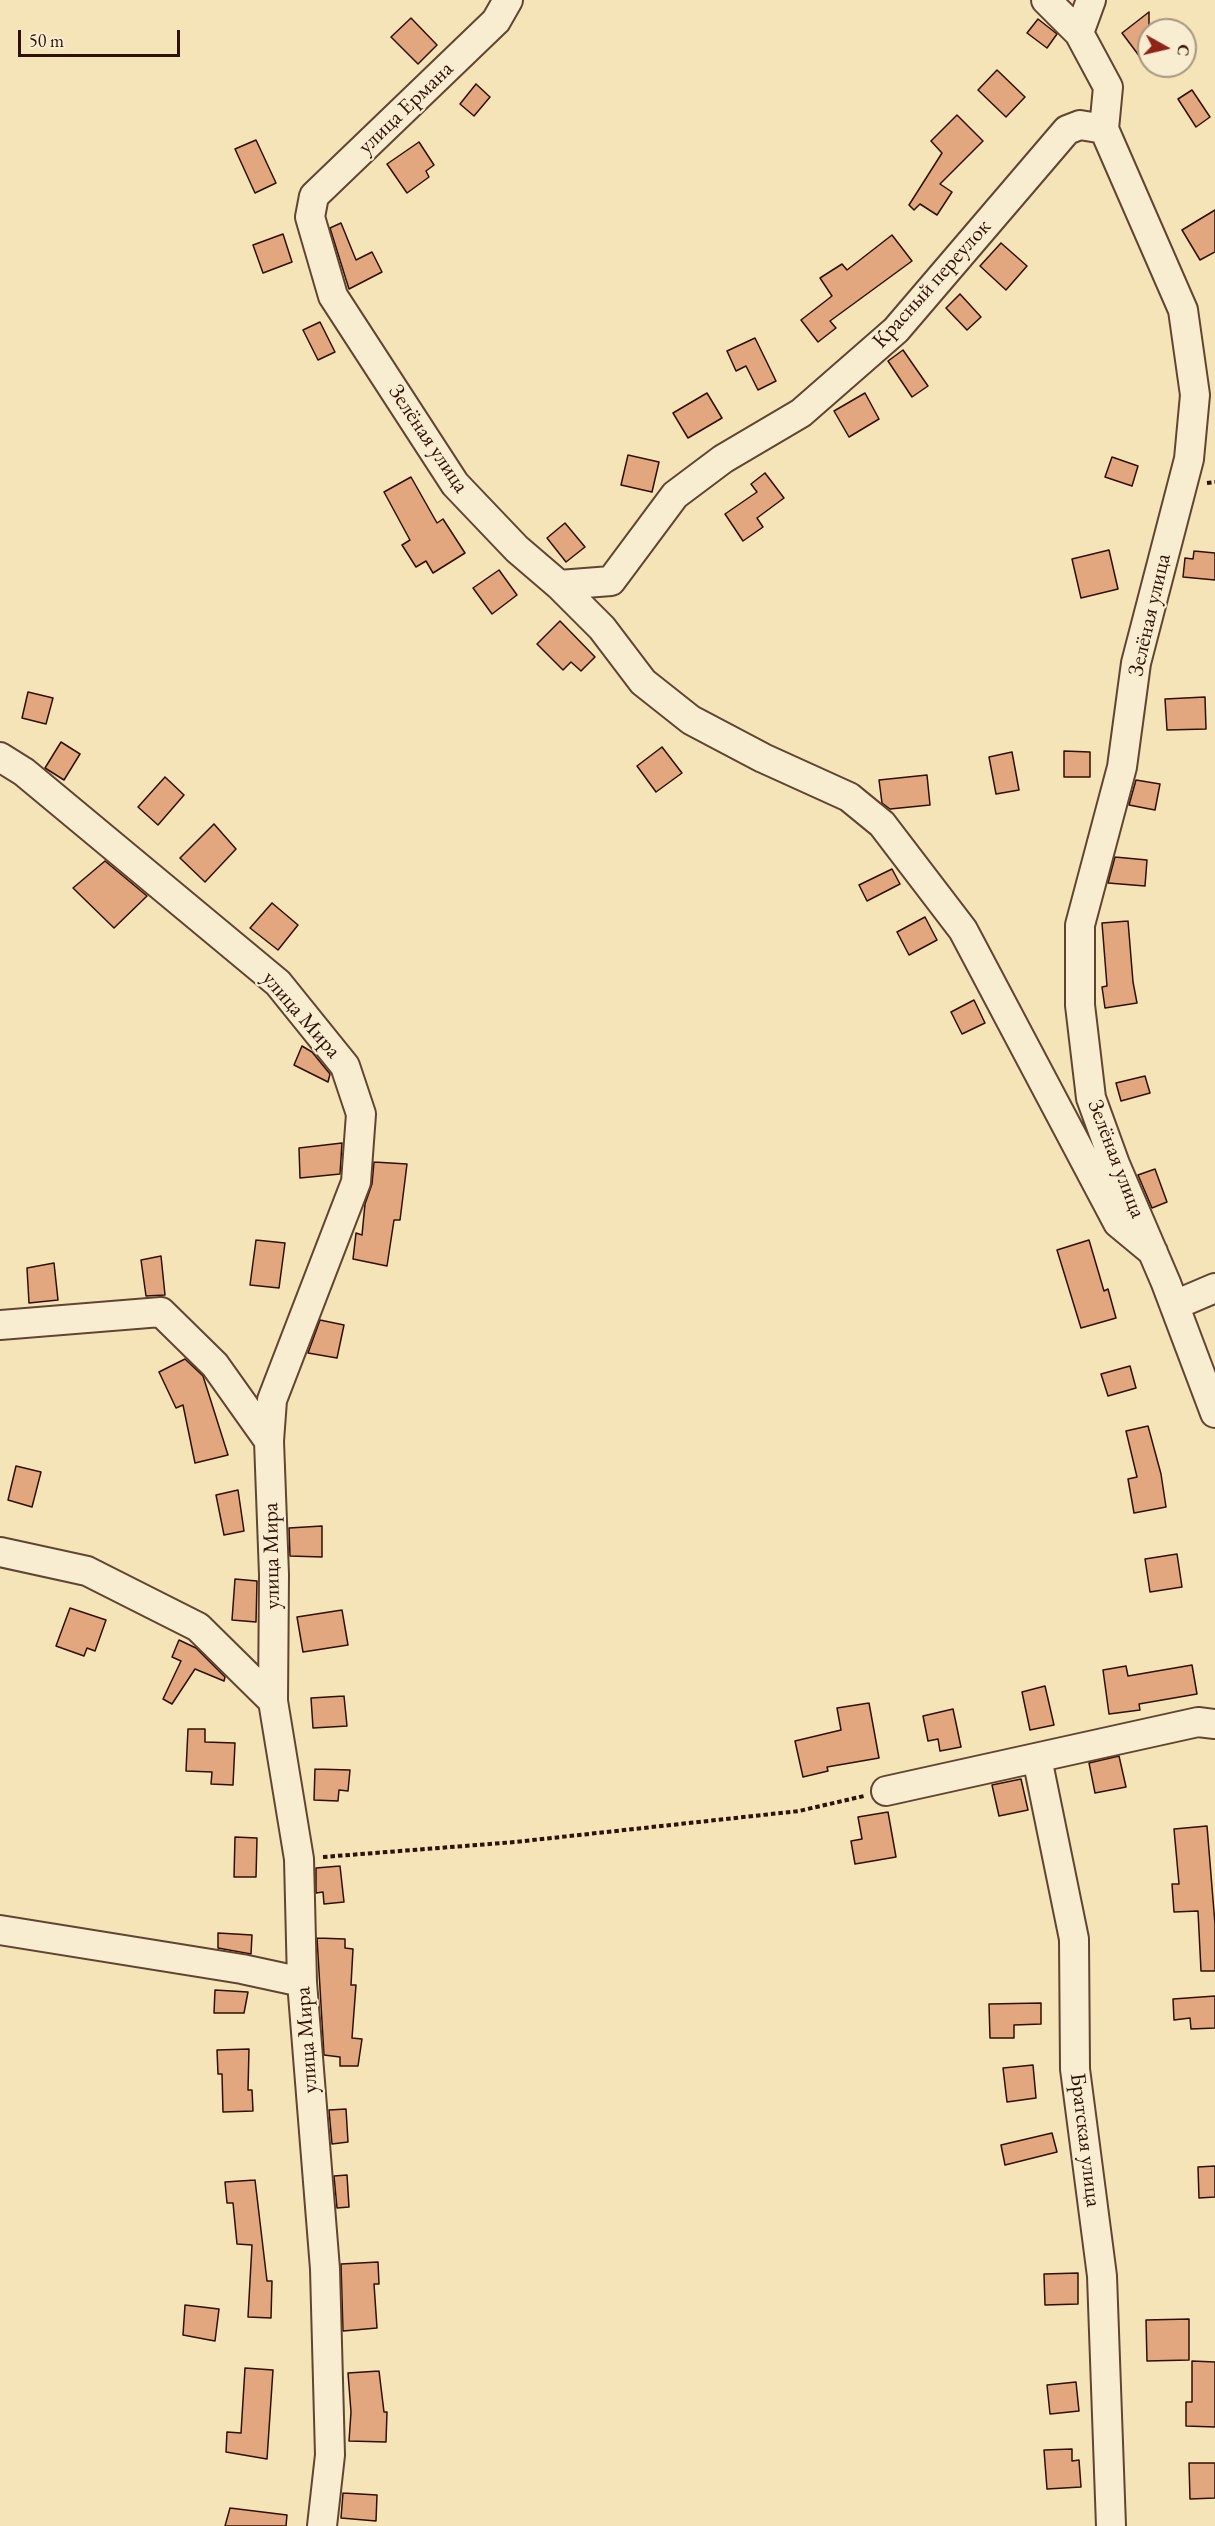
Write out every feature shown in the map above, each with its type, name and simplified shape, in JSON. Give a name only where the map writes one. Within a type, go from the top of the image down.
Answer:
[{"type":"street","name":"улица Ермана","points":[[310,217],[314,196],[496,21],[508,0]]},
{"type":"street","name":"Зелёная улица","points":[[1046,0],[1078,33],[1108,87],[1104,129],[1183,310],[1205,393],[1136,663],[1122,766],[1080,924],[1080,1005],[1091,1098],[1115,1164],[1175,1305],[1215,1413]]},
{"type":"street","points":[[1078,33],[1091,0]]},
{"type":"street","name":"Красный переулок","points":[[611,581],[675,495],[723,459],[801,413],[896,330],[1067,130],[1080,126],[1104,129]]},
{"type":"street","name":"Зелёная улица","points":[[310,217],[333,296],[455,484],[517,549],[559,585],[602,628],[643,682],[691,720],[763,759],[849,797],[882,824],[963,930],[1118,1223],[1153,1252]]},
{"type":"street","points":[[559,585],[611,581],[604,607],[602,628]]},
{"type":"street","name":"улица Мира","points":[[0,757],[24,772],[278,983],[345,1066],[361,1114],[356,1182],[272,1400],[269,1441],[274,1575],[273,1701],[299,1859],[302,1982],[325,2281],[330,2455],[322,2526]]},
{"type":"street","points":[[1175,1305],[1215,1288]]},
{"type":"street","points":[[0,1325],[161,1312],[215,1365],[269,1441]]},
{"type":"street","points":[[0,1552],[87,1571],[198,1627],[273,1701]]},
{"type":"street","points":[[886,1791],[1198,1722],[1215,1724]]},
{"type":"street","name":"Братская улица","points":[[1037,1758],[1074,1940],[1075,2069],[1102,2276],[1111,2526]]},
{"type":"street","points":[[0,1930],[242,1969],[302,1982]]},
{"type":"path","points":[[299,1859],[515,1842],[799,1811],[886,1791]]},
{"type":"building","points":[[1149,12],[1149,18],[1141,18]]},
{"type":"building","points":[[411,18],[437,45],[418,64],[391,37]]},
{"type":"building","points":[[1038,19],[1057,34],[1047,48],[1027,33]]},
{"type":"building","points":[[1137,21],[1137,53],[1122,33]]},
{"type":"building","points":[[997,70],[1025,97],[1006,117],[978,90]]},
{"type":"building","points":[[476,84],[490,97],[474,116],[460,104]]},
{"type":"building","points":[[1192,90],[1210,117],[1196,127],[1178,99]]},
{"type":"building","points":[[957,115],[983,141],[940,184],[952,192],[937,215],[920,204],[914,210],[909,205],[942,153],[931,141]]},
{"type":"building","points":[[256,140],[276,183],[255,193],[235,149]]},
{"type":"building","points":[[419,142],[434,165],[426,171],[429,177],[407,193],[387,164]]},
{"type":"building","points":[[1215,210],[1215,252],[1200,260],[1182,230]]},
{"type":"building","points":[[341,223],[356,260],[372,252],[382,272],[349,289],[330,228]]},
{"type":"building","points":[[283,234],[292,262],[263,273],[253,245]]},
{"type":"building","points":[[892,235],[912,261],[830,321],[836,328],[818,342],[801,320],[832,296],[820,278],[842,264],[847,270]]},
{"type":"building","points":[[1001,243],[1027,266],[1006,290],[980,266]]},
{"type":"building","points":[[960,294],[981,317],[967,330],[946,308]]},
{"type":"building","points":[[320,322],[335,352],[318,360],[303,330]]},
{"type":"building","points":[[755,338],[776,381],[758,390],[746,366],[736,371],[727,351]]},
{"type":"building","points":[[903,350],[928,386],[912,397],[888,361]]},
{"type":"building","points":[[707,393],[722,418],[688,438],[673,413]]},
{"type":"building","points":[[865,393],[879,419],[849,437],[834,411]]},
{"type":"building","points":[[628,455],[659,462],[652,492],[621,485]]},
{"type":"building","points":[[1112,457],[1138,466],[1132,486],[1105,477]]},
{"type":"building","points":[[765,473],[784,498],[757,518],[763,527],[743,541],[725,514],[757,492],[751,484]]},
{"type":"building","points":[[411,477],[437,523],[443,519],[465,553],[433,573],[426,561],[416,567],[402,545],[410,540],[384,492]]},
{"type":"building","points":[[565,523],[585,547],[566,562],[547,538]]},
{"type":"building","points":[[1109,550],[1118,589],[1081,598],[1072,559]]},
{"type":"building","points":[[1194,551],[1215,553],[1215,580],[1183,577],[1185,558],[1193,559]]},
{"type":"building","points":[[499,570],[517,595],[492,614],[473,588]]},
{"type":"building","points":[[560,621],[595,657],[581,671],[571,662],[563,670],[537,644]]},
{"type":"building","points":[[28,692],[53,698],[46,724],[22,718]]},
{"type":"building","points":[[1205,697],[1206,729],[1167,730],[1165,699]]},
{"type":"building","points":[[61,742],[80,754],[64,780],[45,768]]},
{"type":"building","points":[[662,747],[682,773],[656,792],[637,766]]},
{"type":"building","points":[[1064,751],[1090,752],[1090,777],[1064,777]]},
{"type":"building","points":[[1012,752],[1019,790],[996,794],[989,757]]},
{"type":"building","points":[[927,775],[930,805],[890,809],[882,803],[879,780]]},
{"type":"building","points":[[165,777],[184,795],[158,825],[138,807]]},
{"type":"building","points":[[1136,780],[1160,784],[1155,810],[1129,805]]},
{"type":"building","points":[[214,824],[236,849],[205,882],[180,858]]},
{"type":"building","points":[[1115,857],[1147,860],[1145,886],[1108,883]]},
{"type":"building","points":[[105,861],[147,896],[114,928],[73,888]]},
{"type":"building","points":[[892,869],[900,884],[867,901],[859,885]]},
{"type":"building","points":[[272,903],[298,925],[278,950],[250,928]]},
{"type":"building","points":[[925,917],[937,940],[909,955],[897,932]]},
{"type":"building","points":[[1128,921],[1137,1003],[1105,1008],[1102,987],[1107,986],[1102,923]]},
{"type":"building","points":[[974,1000],[985,1023],[962,1034],[951,1012]]},
{"type":"building","points":[[302,1046],[312,1052],[330,1074],[328,1082],[294,1065]]},
{"type":"building","points":[[1145,1076],[1150,1093],[1121,1101],[1116,1083]]},
{"type":"building","points":[[342,1143],[340,1174],[300,1178],[299,1148]]},
{"type":"building","points":[[374,1162],[407,1164],[400,1220],[394,1220],[387,1266],[353,1259],[356,1233],[362,1235],[365,1204],[372,1184]]},
{"type":"building","points":[[1155,1169],[1167,1202],[1152,1208],[1138,1175]]},
{"type":"building","points":[[256,1240],[285,1243],[279,1288],[250,1285]]},
{"type":"building","points":[[1089,1240],[1104,1291],[1108,1289],[1116,1318],[1081,1328],[1057,1250]]},
{"type":"building","points":[[161,1256],[165,1295],[146,1296],[141,1260]]},
{"type":"building","points":[[54,1263],[58,1300],[29,1303],[27,1268]]},
{"type":"building","points":[[320,1320],[344,1325],[337,1358],[308,1353]]},
{"type":"building","points":[[185,1359],[203,1376],[228,1455],[195,1463],[183,1405],[176,1408],[159,1372]]},
{"type":"building","points":[[1130,1366],[1136,1388],[1108,1396],[1101,1374]]},
{"type":"building","points":[[1148,1426],[1161,1474],[1166,1507],[1134,1513],[1128,1479],[1137,1477],[1126,1431]]},
{"type":"building","points":[[16,1466],[41,1472],[32,1507],[8,1500]]},
{"type":"building","points":[[238,1490],[244,1531],[224,1535],[216,1495]]},
{"type":"building","points":[[322,1526],[322,1557],[290,1556],[289,1528]]},
{"type":"building","points":[[1177,1554],[1182,1587],[1150,1592],[1145,1559]]},
{"type":"building","points":[[235,1579],[257,1581],[256,1622],[232,1620]]},
{"type":"building","points":[[70,1608],[106,1620],[95,1651],[87,1648],[84,1656],[56,1646]]},
{"type":"building","points":[[342,1610],[348,1645],[303,1652],[297,1617]]},
{"type":"building","points":[[179,1640],[196,1648],[225,1677],[224,1681],[195,1669],[172,1704],[163,1699],[181,1661],[172,1657]]},
{"type":"building","points":[[1192,1665],[1197,1694],[1139,1704],[1140,1710],[1109,1714],[1103,1670],[1126,1666],[1128,1676]]},
{"type":"building","points":[[1045,1686],[1054,1725],[1030,1730],[1022,1692]]},
{"type":"building","points":[[344,1696],[347,1726],[313,1728],[311,1698]]},
{"type":"building","points":[[869,1703],[879,1758],[827,1767],[828,1771],[803,1777],[795,1741],[841,1730],[837,1708]]},
{"type":"building","points":[[953,1709],[961,1747],[940,1751],[938,1739],[928,1741],[923,1716]]},
{"type":"building","points":[[188,1729],[205,1729],[205,1742],[235,1743],[233,1785],[211,1784],[212,1772],[186,1771]]},
{"type":"building","points":[[1119,1756],[1126,1787],[1095,1793],[1089,1763]]},
{"type":"building","points":[[315,1769],[350,1770],[348,1791],[339,1790],[338,1801],[314,1800]]},
{"type":"building","points":[[1021,1779],[1028,1810],[999,1816],[992,1785]]},
{"type":"building","points":[[888,1812],[896,1857],[855,1864],[851,1841],[862,1839],[858,1817]]},
{"type":"building","points":[[1207,1826],[1215,1924],[1215,1971],[1201,1971],[1198,1911],[1174,1912],[1172,1884],[1179,1884],[1174,1829]]},
{"type":"building","points":[[235,1837],[257,1838],[256,1877],[234,1877]]},
{"type":"building","points":[[340,1866],[344,1902],[324,1904],[323,1892],[316,1893],[316,1868]]},
{"type":"building","points":[[218,1933],[252,1935],[251,1954],[218,1948]]},
{"type":"building","points":[[317,1938],[345,1939],[345,1948],[353,1949],[351,1985],[356,1985],[352,2038],[362,2039],[358,2066],[340,2066],[340,2057],[324,2055]]},
{"type":"building","points":[[215,1990],[248,1992],[244,2013],[214,2013]]},
{"type":"building","points":[[1215,1996],[1215,2028],[1191,2029],[1190,2018],[1174,2020],[1173,1999]]},
{"type":"building","points":[[1041,2003],[1041,2024],[1014,2025],[1014,2038],[990,2038],[989,2004]]},
{"type":"building","points":[[249,2049],[248,2090],[252,2090],[253,2111],[223,2112],[222,2074],[218,2074],[217,2050]]},
{"type":"building","points":[[1033,2065],[1036,2098],[1007,2102],[1003,2068]]},
{"type":"building","points":[[346,2109],[348,2142],[332,2144],[329,2110]]},
{"type":"building","points":[[1052,2133],[1057,2152],[1005,2165],[1001,2145]]},
{"type":"building","points":[[1215,2166],[1215,2197],[1199,2198],[1198,2167]]},
{"type":"building","points":[[347,2175],[349,2207],[337,2208],[334,2176]]},
{"type":"building","points":[[255,2180],[267,2281],[272,2281],[271,2318],[248,2317],[252,2245],[237,2244],[233,2203],[227,2203],[225,2182]]},
{"type":"building","points":[[378,2262],[379,2284],[374,2284],[377,2328],[343,2331],[341,2264]]},
{"type":"building","points":[[1078,2273],[1078,2304],[1045,2305],[1044,2274]]},
{"type":"building","points":[[185,2305],[219,2309],[215,2341],[183,2335]]},
{"type":"building","points":[[1189,2319],[1189,2360],[1147,2361],[1146,2320]]},
{"type":"building","points":[[1192,2361],[1215,2362],[1215,2427],[1186,2426],[1186,2402],[1192,2402]]},
{"type":"building","points":[[245,2368],[273,2370],[267,2459],[226,2452],[227,2432],[241,2433]]},
{"type":"building","points":[[379,2371],[384,2412],[387,2412],[386,2442],[349,2441],[351,2412],[348,2373]]},
{"type":"building","points":[[1076,2382],[1079,2411],[1050,2414],[1047,2385]]},
{"type":"building","points":[[1072,2449],[1072,2461],[1079,2460],[1081,2487],[1047,2489],[1044,2450]]},
{"type":"building","points":[[1189,2463],[1215,2463],[1215,2498],[1190,2499]]},
{"type":"building","points":[[343,2493],[377,2495],[376,2521],[341,2518]]},
{"type":"building","points":[[230,2508],[287,2515],[286,2526],[225,2526]]}]
